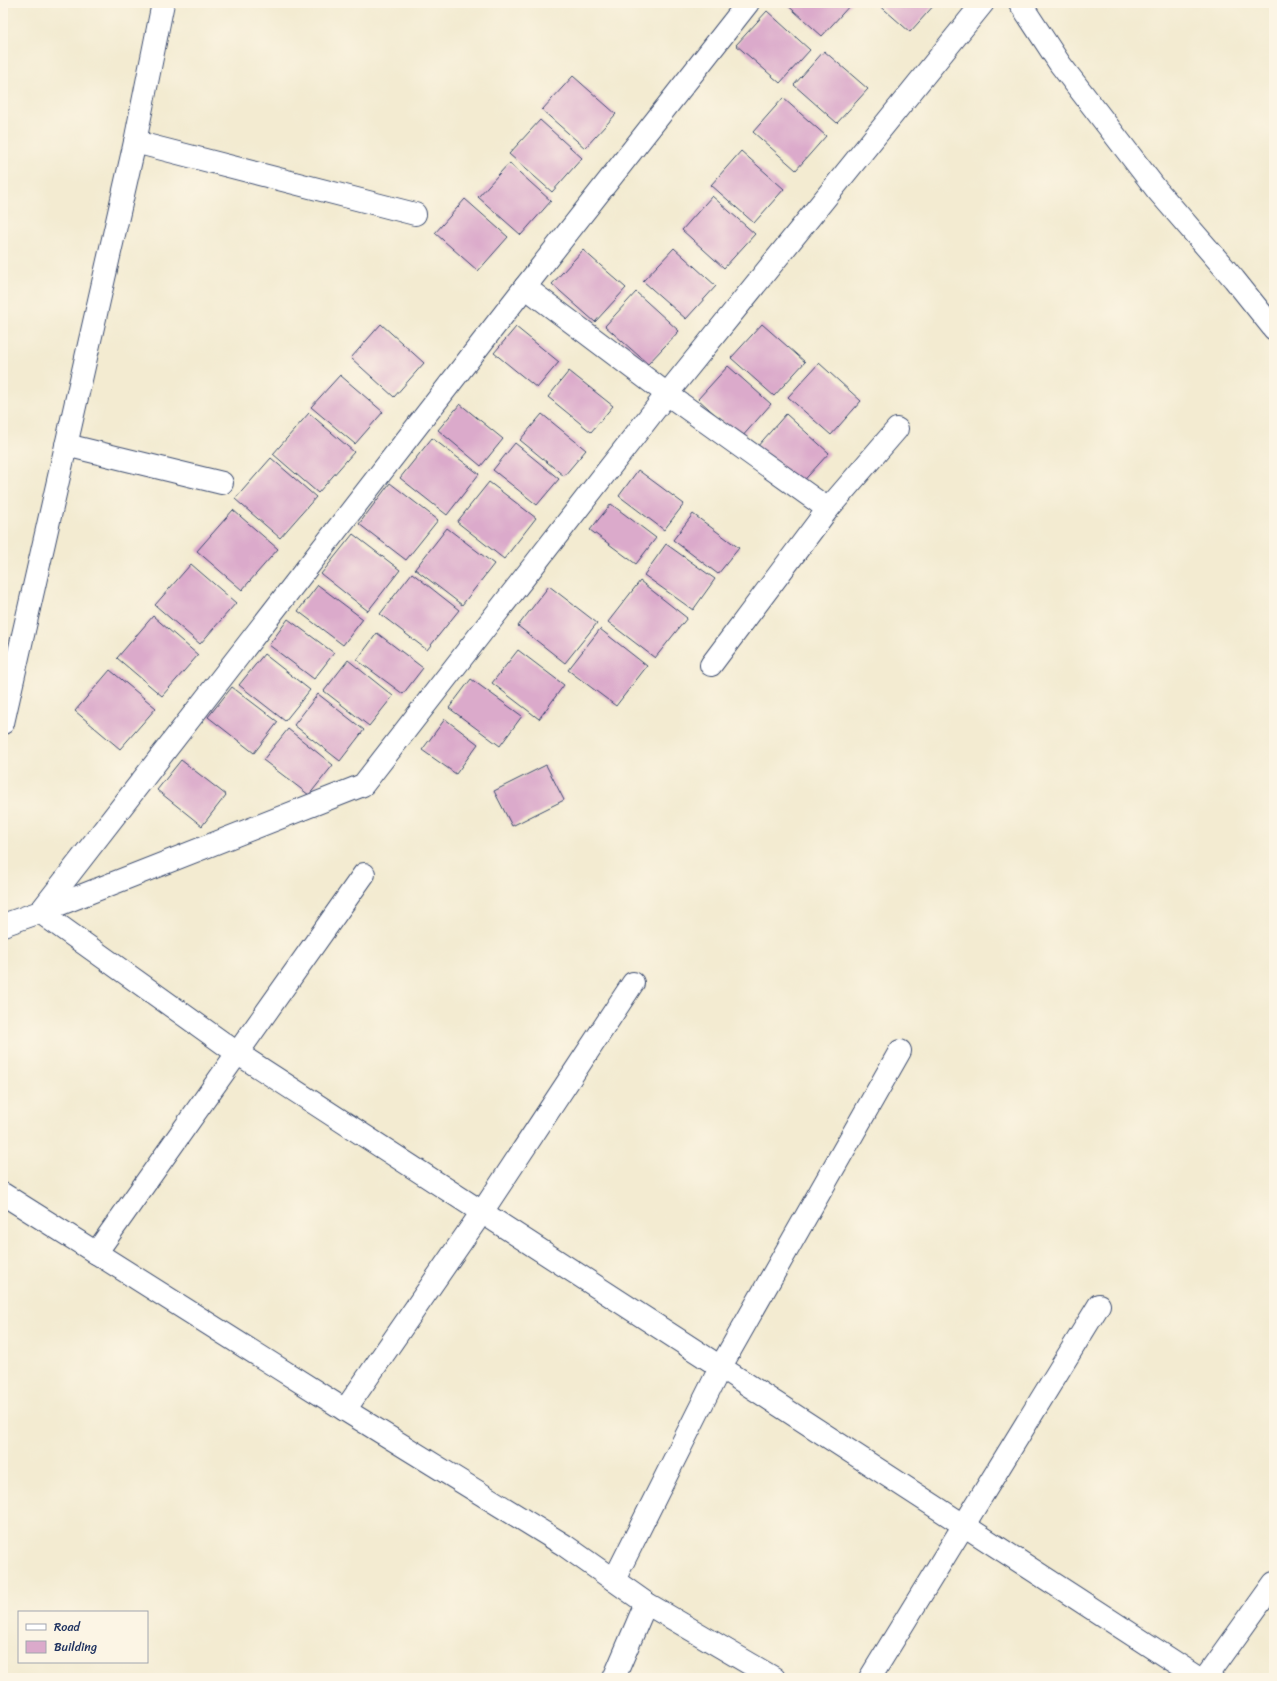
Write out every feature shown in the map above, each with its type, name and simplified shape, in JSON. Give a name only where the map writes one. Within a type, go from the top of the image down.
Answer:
[{"type":"street","points":[[3,723],[135,142],[163,3]]},
{"type":"street","points":[[40,912],[525,287],[748,3]]},
{"type":"street","points":[[3,925],[40,912],[362,785],[667,394],[983,3]]},
{"type":"street","points":[[1020,3],[1060,64],[1157,190],[1274,329]]},
{"type":"street","points":[[135,142],[415,214]]},
{"type":"street","points":[[525,287],[667,394],[828,509]]},
{"type":"street","points":[[711,665],[828,509],[896,429]]},
{"type":"street","points":[[66,445],[222,483]]},
{"type":"street","points":[[96,1253],[364,874]]},
{"type":"street","points":[[40,912],[237,1053],[1199,1678]]},
{"type":"street","points":[[345,1410],[482,1212],[633,983]]},
{"type":"street","points":[[614,1580],[720,1368],[900,1051]]},
{"type":"street","points":[[3,1194],[345,1410],[564,1545],[646,1603],[774,1678]]},
{"type":"street","points":[[870,1678],[1099,1305]]},
{"type":"street","points":[[1206,1678],[1274,1583]]},
{"type":"street","points":[[614,1678],[646,1603]]},
{"type":"building","points":[[785,3],[852,3],[822,36]]},
{"type":"building","points":[[877,3],[936,3],[910,32]]},
{"type":"building","points":[[767,11],[810,50],[780,83],[736,45]]},
{"type":"building","points":[[824,51],[868,89],[837,123],[794,85]]},
{"type":"building","points":[[573,76],[616,114],[585,148],[542,110]]},
{"type":"building","points":[[783,98],[826,136],[796,170],[753,132]]},
{"type":"building","points":[[540,120],[582,158],[552,192],[509,154]]},
{"type":"building","points":[[741,151],[784,189],[754,223],[711,185]]},
{"type":"building","points":[[509,163],[551,201],[521,235],[478,197]]},
{"type":"building","points":[[712,196],[755,234],[724,268],[682,230]]},
{"type":"building","points":[[465,199],[508,237],[478,271],[435,233]]},
{"type":"building","points":[[674,248],[716,286],[686,319],[643,281]]},
{"type":"building","points":[[583,250],[626,288],[595,322],[552,284]]},
{"type":"building","points":[[636,292],[679,331],[648,364],[605,326]]},
{"type":"building","points":[[381,324],[424,363],[394,397],[351,358]]},
{"type":"building","points":[[762,324],[805,362],[774,396],[731,358]]},
{"type":"building","points":[[516,327],[559,362],[537,388],[494,353]]},
{"type":"building","points":[[819,363],[861,401],[831,435],[788,397]]},
{"type":"building","points":[[728,366],[771,404],[741,438],[698,399]]},
{"type":"building","points":[[569,371],[613,406],[591,432],[548,397]]},
{"type":"building","points":[[340,375],[383,412],[355,444],[311,407]]},
{"type":"building","points":[[460,404],[503,439],[481,466],[438,430]]},
{"type":"building","points":[[309,413],[354,452],[318,493],[273,454]]},
{"type":"building","points":[[542,414],[586,450],[564,476],[520,440]]},
{"type":"building","points":[[786,414],[829,453],[798,487],[756,448]]},
{"type":"building","points":[[432,438],[479,474],[447,515],[400,478]]},
{"type":"building","points":[[515,443],[559,479],[537,505],[493,470]]},
{"type":"building","points":[[271,458],[316,497],[280,538],[235,499]]},
{"type":"building","points":[[638,470],[684,504],[664,530],[619,496]]},
{"type":"building","points":[[489,482],[536,518],[504,559],[457,522]]},
{"type":"building","points":[[390,483],[438,520],[406,560],[359,524]]},
{"type":"building","points":[[611,504],[656,538],[636,564],[590,530]]},
{"type":"building","points":[[233,510],[278,549],[242,590],[197,551]]},
{"type":"building","points":[[693,514],[739,548],[718,574],[673,540]]},
{"type":"building","points":[[447,528],[494,564],[462,605],[415,569]]},
{"type":"building","points":[[353,534],[400,570],[368,611],[321,574]]},
{"type":"building","points":[[666,544],[715,579],[693,610],[644,575]]},
{"type":"building","points":[[191,564],[236,603],[200,644],[155,605]]},
{"type":"building","points":[[412,573],[459,610],[427,650],[380,614]]},
{"type":"building","points":[[640,581],[687,618],[655,658],[608,622]]},
{"type":"building","points":[[318,585],[363,619],[343,645],[298,611]]},
{"type":"building","points":[[549,586],[597,623],[565,663],[518,626]]},
{"type":"building","points":[[153,616],[198,655],[162,696],[117,658]]},
{"type":"building","points":[[288,619],[334,653],[314,679],[269,645]]},
{"type":"building","points":[[600,629],[647,666],[616,706],[568,670]]},
{"type":"building","points":[[377,633],[423,668],[403,694],[357,660]]},
{"type":"building","points":[[518,650],[564,685],[539,719],[492,683]]},
{"type":"building","points":[[264,654],[310,690],[285,721],[239,685]]},
{"type":"building","points":[[348,660],[393,696],[369,726],[324,691]]},
{"type":"building","points":[[110,670],[156,708],[120,749],[75,711]]},
{"type":"building","points":[[471,679],[522,716],[500,746],[449,708]]},
{"type":"building","points":[[232,687],[278,722],[254,753],[208,717]]},
{"type":"building","points":[[318,694],[364,730],[340,761],[294,725]]},
{"type":"building","points":[[445,719],[478,744],[456,774],[422,750]]},
{"type":"building","points":[[288,729],[333,765],[309,795],[263,760]]},
{"type":"building","points":[[181,760],[226,795],[202,826],[157,790]]},
{"type":"building","points":[[546,765],[564,800],[512,826],[494,791]]}]
